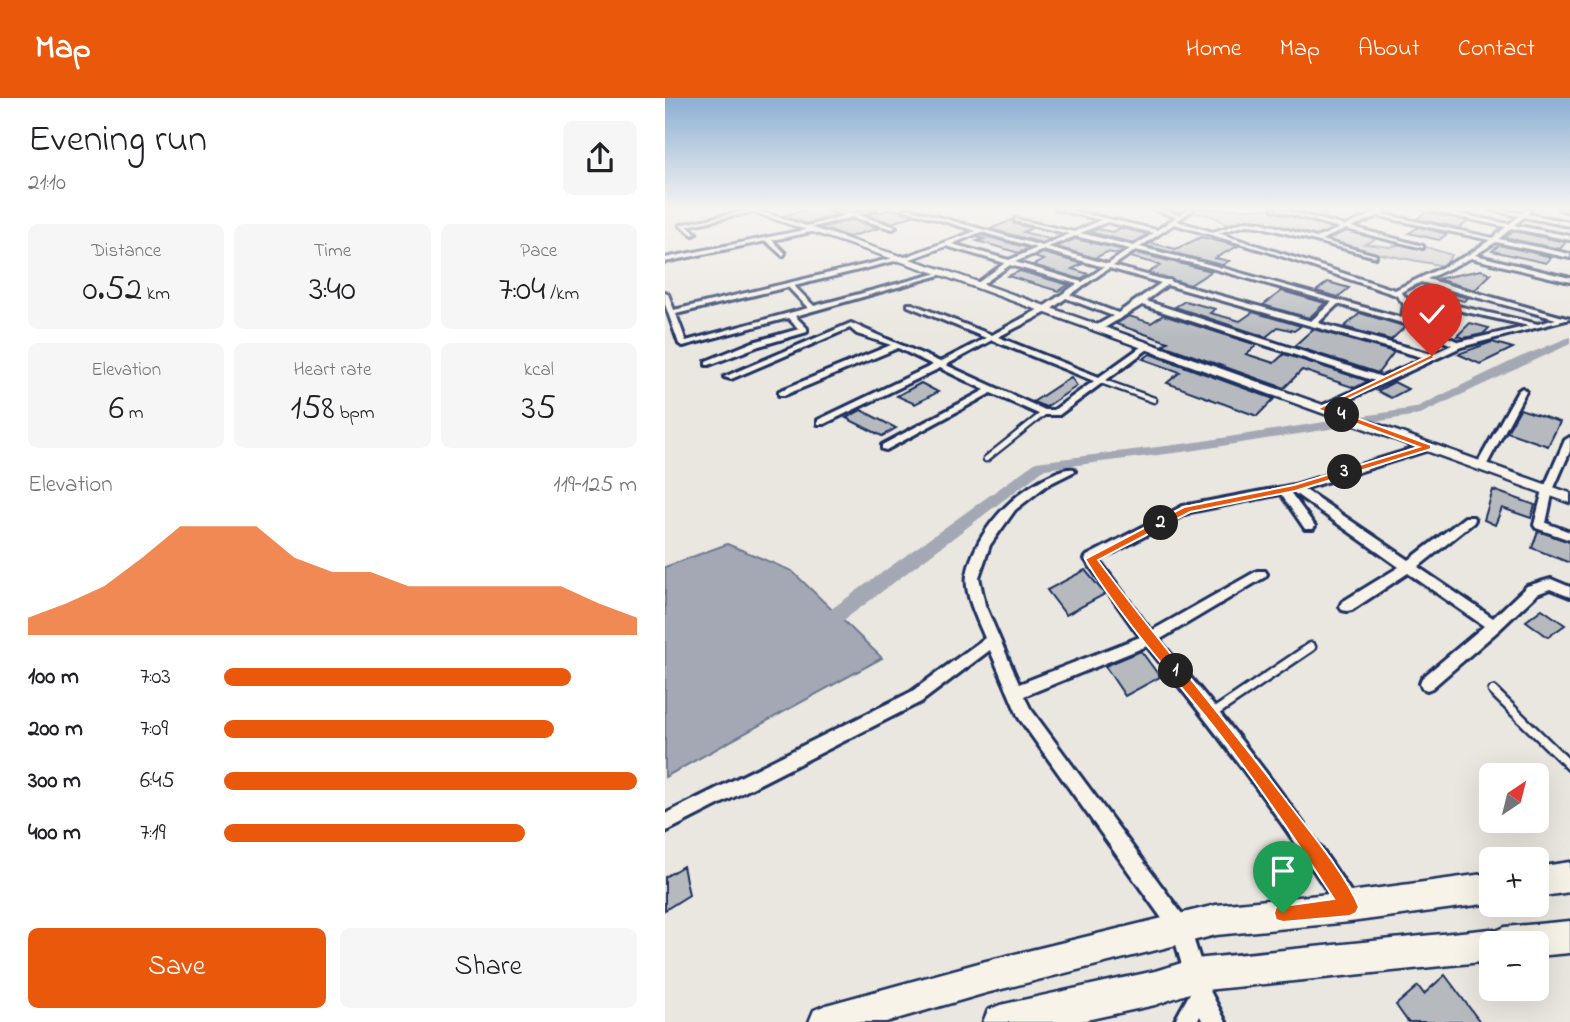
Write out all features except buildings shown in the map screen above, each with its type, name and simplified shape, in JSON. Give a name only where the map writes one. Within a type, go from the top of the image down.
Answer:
[{"type":"main road","points":[[1549,880],[1570,877]]},
{"type":"main road","points":[[826,1022],[985,977],[1216,920],[1350,907],[1479,890]]},
{"type":"main road","points":[[1549,939],[1570,937]]},
{"type":"main road","points":[[1000,1022],[1155,988],[1198,985],[1479,947]]},
{"type":"street","points":[[665,260],[705,252]]},
{"type":"street","points":[[882,252],[1570,498]]},
{"type":"street","points":[[672,313],[924,252]]},
{"type":"street","points":[[975,252],[1083,284]]},
{"type":"street","points":[[978,285],[1010,262],[1033,252]]},
{"type":"street","points":[[1063,252],[1432,356]]},
{"type":"street","points":[[821,422],[940,365],[1046,309],[1129,252]]},
{"type":"street","points":[[1151,252],[1405,321],[1458,345]]},
{"type":"street","points":[[1268,252],[1398,293],[1408,304],[1435,303],[1538,326]]},
{"type":"street","points":[[1361,252],[1374,256]]},
{"type":"street","points":[[1398,293],[1397,290],[1476,252]]},
{"type":"street","points":[[1551,252],[1570,256]]},
{"type":"street","points":[[1470,256],[1570,280]]},
{"type":"street","points":[[665,294],[683,344],[944,273]]},
{"type":"street","points":[[1422,279],[1568,320]]},
{"type":"street","points":[[1098,328],[1141,302],[1168,281]]},
{"type":"street","points":[[789,285],[813,309]]},
{"type":"street","points":[[1066,296],[1117,316]]},
{"type":"street","points":[[1314,322],[1337,301]]},
{"type":"street","points":[[1141,302],[1382,380]]},
{"type":"street","points":[[1405,321],[1408,304]]},
{"type":"street","points":[[910,305],[1101,381]]},
{"type":"street","points":[[709,363],[756,344],[804,330],[790,315]]},
{"type":"street","points":[[1326,410],[1382,380],[1458,345],[1568,320]]},
{"type":"street","points":[[728,377],[851,325],[860,332],[898,345],[1044,413],[1056,413],[1148,346]]},
{"type":"street","points":[[782,393],[898,345]]},
{"type":"street","points":[[886,447],[991,390]]},
{"type":"street","points":[[1481,466],[1522,391]]},
{"type":"street","points":[[1570,440],[1548,490],[1540,525],[1570,536]]},
{"type":"street","points":[[1350,907],[1307,841],[1212,714],[1149,639],[1091,559],[1187,509],[1289,489],[1428,447]]},
{"type":"street","points":[[1070,471],[1043,483],[1011,507],[984,544],[973,577],[978,604],[991,641],[1024,713],[1181,929],[1198,985],[1215,1022]]},
{"type":"street","points":[[1289,489],[1309,526]]},
{"type":"street","points":[[1289,489],[1410,566],[1494,626]]},
{"type":"street","points":[[1347,606],[1410,566],[1469,520]]},
{"type":"street","points":[[1015,693],[1149,639],[1261,574]]},
{"type":"street","points":[[1427,682],[1532,590],[1543,584],[1559,585],[1570,592]]},
{"type":"street","points":[[665,823],[916,697],[991,641]]},
{"type":"street","points":[[1185,1022],[1198,985]]},
{"type":"lane","points":[[1101,381],[1154,400]]},
{"type":"lane","points":[[986,459],[1044,413]]},
{"type":"lane","points":[[1212,714],[1311,647]]},
{"type":"lane","points":[[1493,691],[1570,766]]},
{"type":"shaded area","points":[[1370,252],[1443,252],[1452,255],[1444,266]]},
{"type":"shaded area","points":[[727,544],[792,571],[882,658],[665,777],[665,567]]},
{"type":"waterway","points":[[837,615],[1041,465],[1190,447],[1418,411],[1522,360],[1570,340]]},
{"type":"route","points":[[1283,913],[1350,907],[1307,841],[1212,714],[1149,639],[1091,559],[1187,509],[1295,488],[1428,447],[1322,409],[1432,356]]}]
